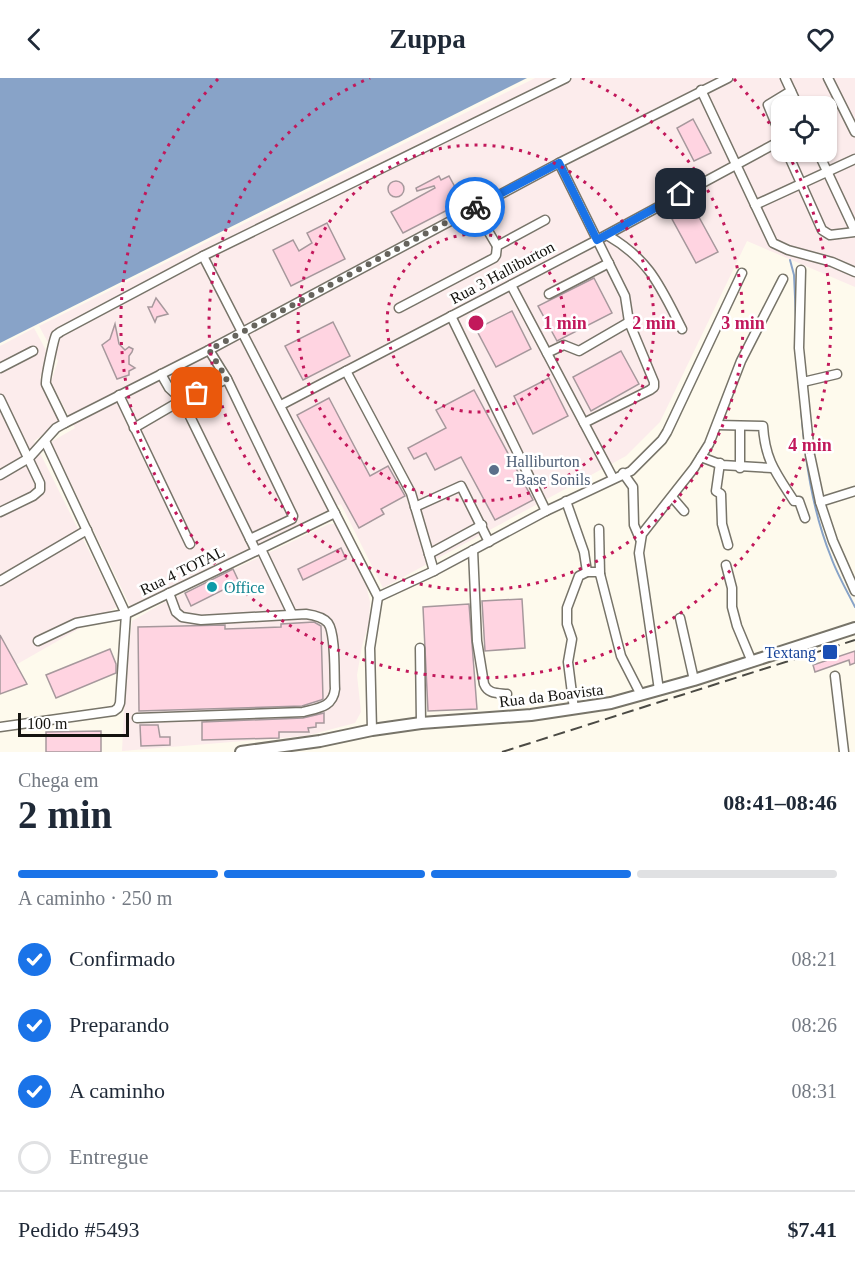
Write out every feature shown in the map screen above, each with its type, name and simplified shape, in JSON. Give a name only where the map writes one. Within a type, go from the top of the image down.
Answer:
[{"type":"main road","name":"Rua da Boavista","points":[[244,752],[421,723],[531,715],[574,709],[641,695],[694,680],[855,628]]},
{"type":"street","points":[[65,423],[46,384],[56,336],[60,332],[203,256],[566,78]]},
{"type":"street","points":[[0,475],[29,458],[56,428],[65,423],[209,350],[474,207],[728,78]]},
{"type":"street","points":[[785,78],[794,96]]},
{"type":"street","points":[[828,78],[855,132]]},
{"type":"street","points":[[701,90],[773,243],[855,272]]},
{"type":"street","points":[[782,96],[791,90]]},
{"type":"street","name":"Rua 3 Halliburton","points":[[281,405],[597,240],[771,145]]},
{"type":"street","points":[[755,205],[855,159]]},
{"type":"street","points":[[792,162],[822,230],[830,234],[855,231],[824,162]]},
{"type":"street","points":[[559,163],[626,296],[629,322],[654,382],[654,387],[584,423]]},
{"type":"street","points":[[399,308],[494,258],[496,246],[474,207]]},
{"type":"street","points":[[496,246],[545,219]]},
{"type":"street","points":[[606,234],[626,246],[648,268],[682,329]]},
{"type":"street","points":[[203,256],[378,597],[370,648],[372,730]]},
{"type":"street","points":[[549,294],[609,263]]},
{"type":"street","points":[[801,270],[799,348],[810,455],[820,502],[833,542],[855,591]]},
{"type":"street","points":[[378,597],[434,571],[546,511],[634,468],[662,440],[742,273]]},
{"type":"street","points":[[659,690],[639,553],[640,539],[647,526],[672,497],[701,457],[717,425],[741,361],[783,279]]},
{"type":"street","points":[[511,285],[613,478]]},
{"type":"street","points":[[451,316],[546,511]]},
{"type":"street","points":[[548,353],[564,345],[579,351],[629,322]]},
{"type":"street","points":[[209,350],[227,379],[293,516],[292,519],[250,539]]},
{"type":"street","points":[[0,368],[33,351]]},
{"type":"street","points":[[346,371],[411,493],[434,571]]},
{"type":"street","points":[[161,374],[169,388],[182,400],[250,539],[292,614]]},
{"type":"street","points":[[803,382],[837,374]]},
{"type":"street","points":[[134,428],[182,400],[227,379]]},
{"type":"street","points":[[119,395],[190,544]]},
{"type":"street","points":[[0,399],[40,483],[40,490],[33,496],[0,512]]},
{"type":"street","points":[[717,425],[763,426],[767,454],[772,468],[794,501],[799,501],[805,518]]},
{"type":"street","points":[[740,426],[740,468]]},
{"type":"street","points":[[0,727],[114,711],[120,703],[126,614],[45,441]]},
{"type":"street","points":[[701,457],[722,465],[740,468],[772,468]]},
{"type":"street","points":[[720,463],[716,491],[721,494],[722,524],[728,545]]},
{"type":"street","points":[[623,473],[633,487],[634,525],[640,539]]},
{"type":"street","points":[[416,507],[461,486],[489,542]]},
{"type":"street","points":[[820,502],[855,491]]},
{"type":"street","points":[[672,497],[684,511]]},
{"type":"street","points":[[566,501],[584,552],[587,572]]},
{"type":"street","name":"Rua 4 TOTAL","points":[[38,641],[76,623],[126,614],[335,513]]},
{"type":"street","points":[[429,554],[482,525]]},
{"type":"street","points":[[599,529],[600,574],[621,656],[641,695]]},
{"type":"street","points":[[0,581],[87,530]]},
{"type":"street","points":[[473,550],[477,641],[484,684],[486,689],[492,692],[507,694]]},
{"type":"street","points":[[726,565],[732,588],[734,617],[752,662]]},
{"type":"street","points":[[574,709],[568,662],[572,639],[567,624],[567,608],[579,576],[587,572],[600,574]]},
{"type":"street","points":[[137,718],[303,712],[326,706],[334,699],[332,633],[328,623],[321,618],[306,614],[201,620],[182,617],[176,612],[169,593]]},
{"type":"street","points":[[680,618],[694,680]]},
{"type":"street","points":[[420,648],[421,723]]},
{"type":"street","points":[[835,676],[844,752]]},
{"type":"shaded area","points":[[535,78],[855,78],[855,287],[747,241],[660,422],[626,456],[383,588],[341,504],[130,606],[51,442],[75,428],[51,382],[58,361],[39,326]]},
{"type":"shaded area","points":[[34,328],[49,356],[40,378],[62,421],[34,441],[117,607],[0,674],[0,346]]},
{"type":"shaded area","points":[[329,524],[336,524],[365,580],[370,602],[369,623],[357,675],[361,712],[355,723],[306,736],[122,751],[126,671],[132,621],[165,602]]},
{"type":"water","points":[[0,78],[527,78],[0,343]]},
{"type":"building","points":[[693,119],[711,153],[694,161],[677,128]]},
{"type":"building","points":[[439,176],[441,180],[449,176],[463,202],[403,233],[391,212],[435,188],[434,186],[417,191],[416,188]]},
{"type":"building","points":[[396,181],[404,189],[396,197],[388,189]]},
{"type":"building","points":[[694,208],[718,252],[696,263],[672,219]]},
{"type":"building","points":[[327,223],[345,259],[291,286],[273,250],[293,240],[299,251],[312,243],[307,233]]},
{"type":"building","points":[[594,278],[612,313],[557,341],[538,306]]},
{"type":"building","points":[[156,298],[168,314],[157,317],[155,322],[148,307],[152,307]]},
{"type":"building","points":[[512,311],[531,349],[496,367],[476,329]]},
{"type":"building","points":[[333,322],[350,356],[303,380],[285,346]]},
{"type":"building","points":[[115,324],[119,344],[125,350],[129,347],[133,349],[129,356],[129,364],[135,368],[129,371],[129,375],[117,379],[102,345],[110,339]]},
{"type":"building","points":[[621,351],[639,384],[591,411],[573,377]]},
{"type":"building","points":[[549,378],[568,416],[533,434],[514,396]]},
{"type":"building","points":[[474,390],[533,500],[495,520],[461,457],[435,470],[426,453],[414,459],[408,448],[446,428],[436,410]]},
{"type":"building","points":[[329,398],[370,476],[388,466],[405,496],[381,509],[384,514],[359,528],[297,415]]},
{"type":"building","points":[[341,548],[346,559],[303,580],[298,569]]},
{"type":"building","name":"Office","points":[[233,569],[239,582],[191,606],[185,593]]},
{"type":"building","points":[[522,599],[525,648],[485,651],[482,601]]},
{"type":"building","points":[[469,604],[477,709],[428,711],[423,607]]},
{"type":"building","points":[[314,622],[321,626],[323,699],[302,706],[139,711],[138,627],[225,625],[225,629],[281,627],[281,624]]},
{"type":"building","points":[[0,635],[27,684],[0,694]]},
{"type":"building","points":[[110,649],[116,664],[116,673],[56,698],[46,675]]},
{"type":"building","points":[[855,651],[855,663],[850,665],[849,660],[815,672],[813,665]]},
{"type":"building","points":[[324,713],[324,723],[316,723],[316,727],[308,728],[309,732],[279,732],[279,738],[202,740],[202,722],[303,718]]},
{"type":"building","points":[[140,725],[158,725],[160,737],[170,737],[170,745],[141,746]]},
{"type":"building","points":[[101,731],[101,752],[46,752],[46,732]]},
{"type":"waterway","points":[[790,260],[794,275],[796,319]]},
{"type":"waterway","points":[[801,409],[814,503],[833,563],[855,607]]},
{"type":"railway","points":[[502,752],[855,640]]},
{"type":"way so far","points":[[197,393],[227,379],[209,350],[475,207]]},
{"type":"place","name":"Halliburton - Base Sonils","points":[[494,470]]},
{"type":"place","name":"Office","points":[[212,587]]},
{"type":"place","name":"Textang","points":[[830,652]]},
{"type":"route","points":[[475,207],[559,163],[597,240],[681,194]]}]
